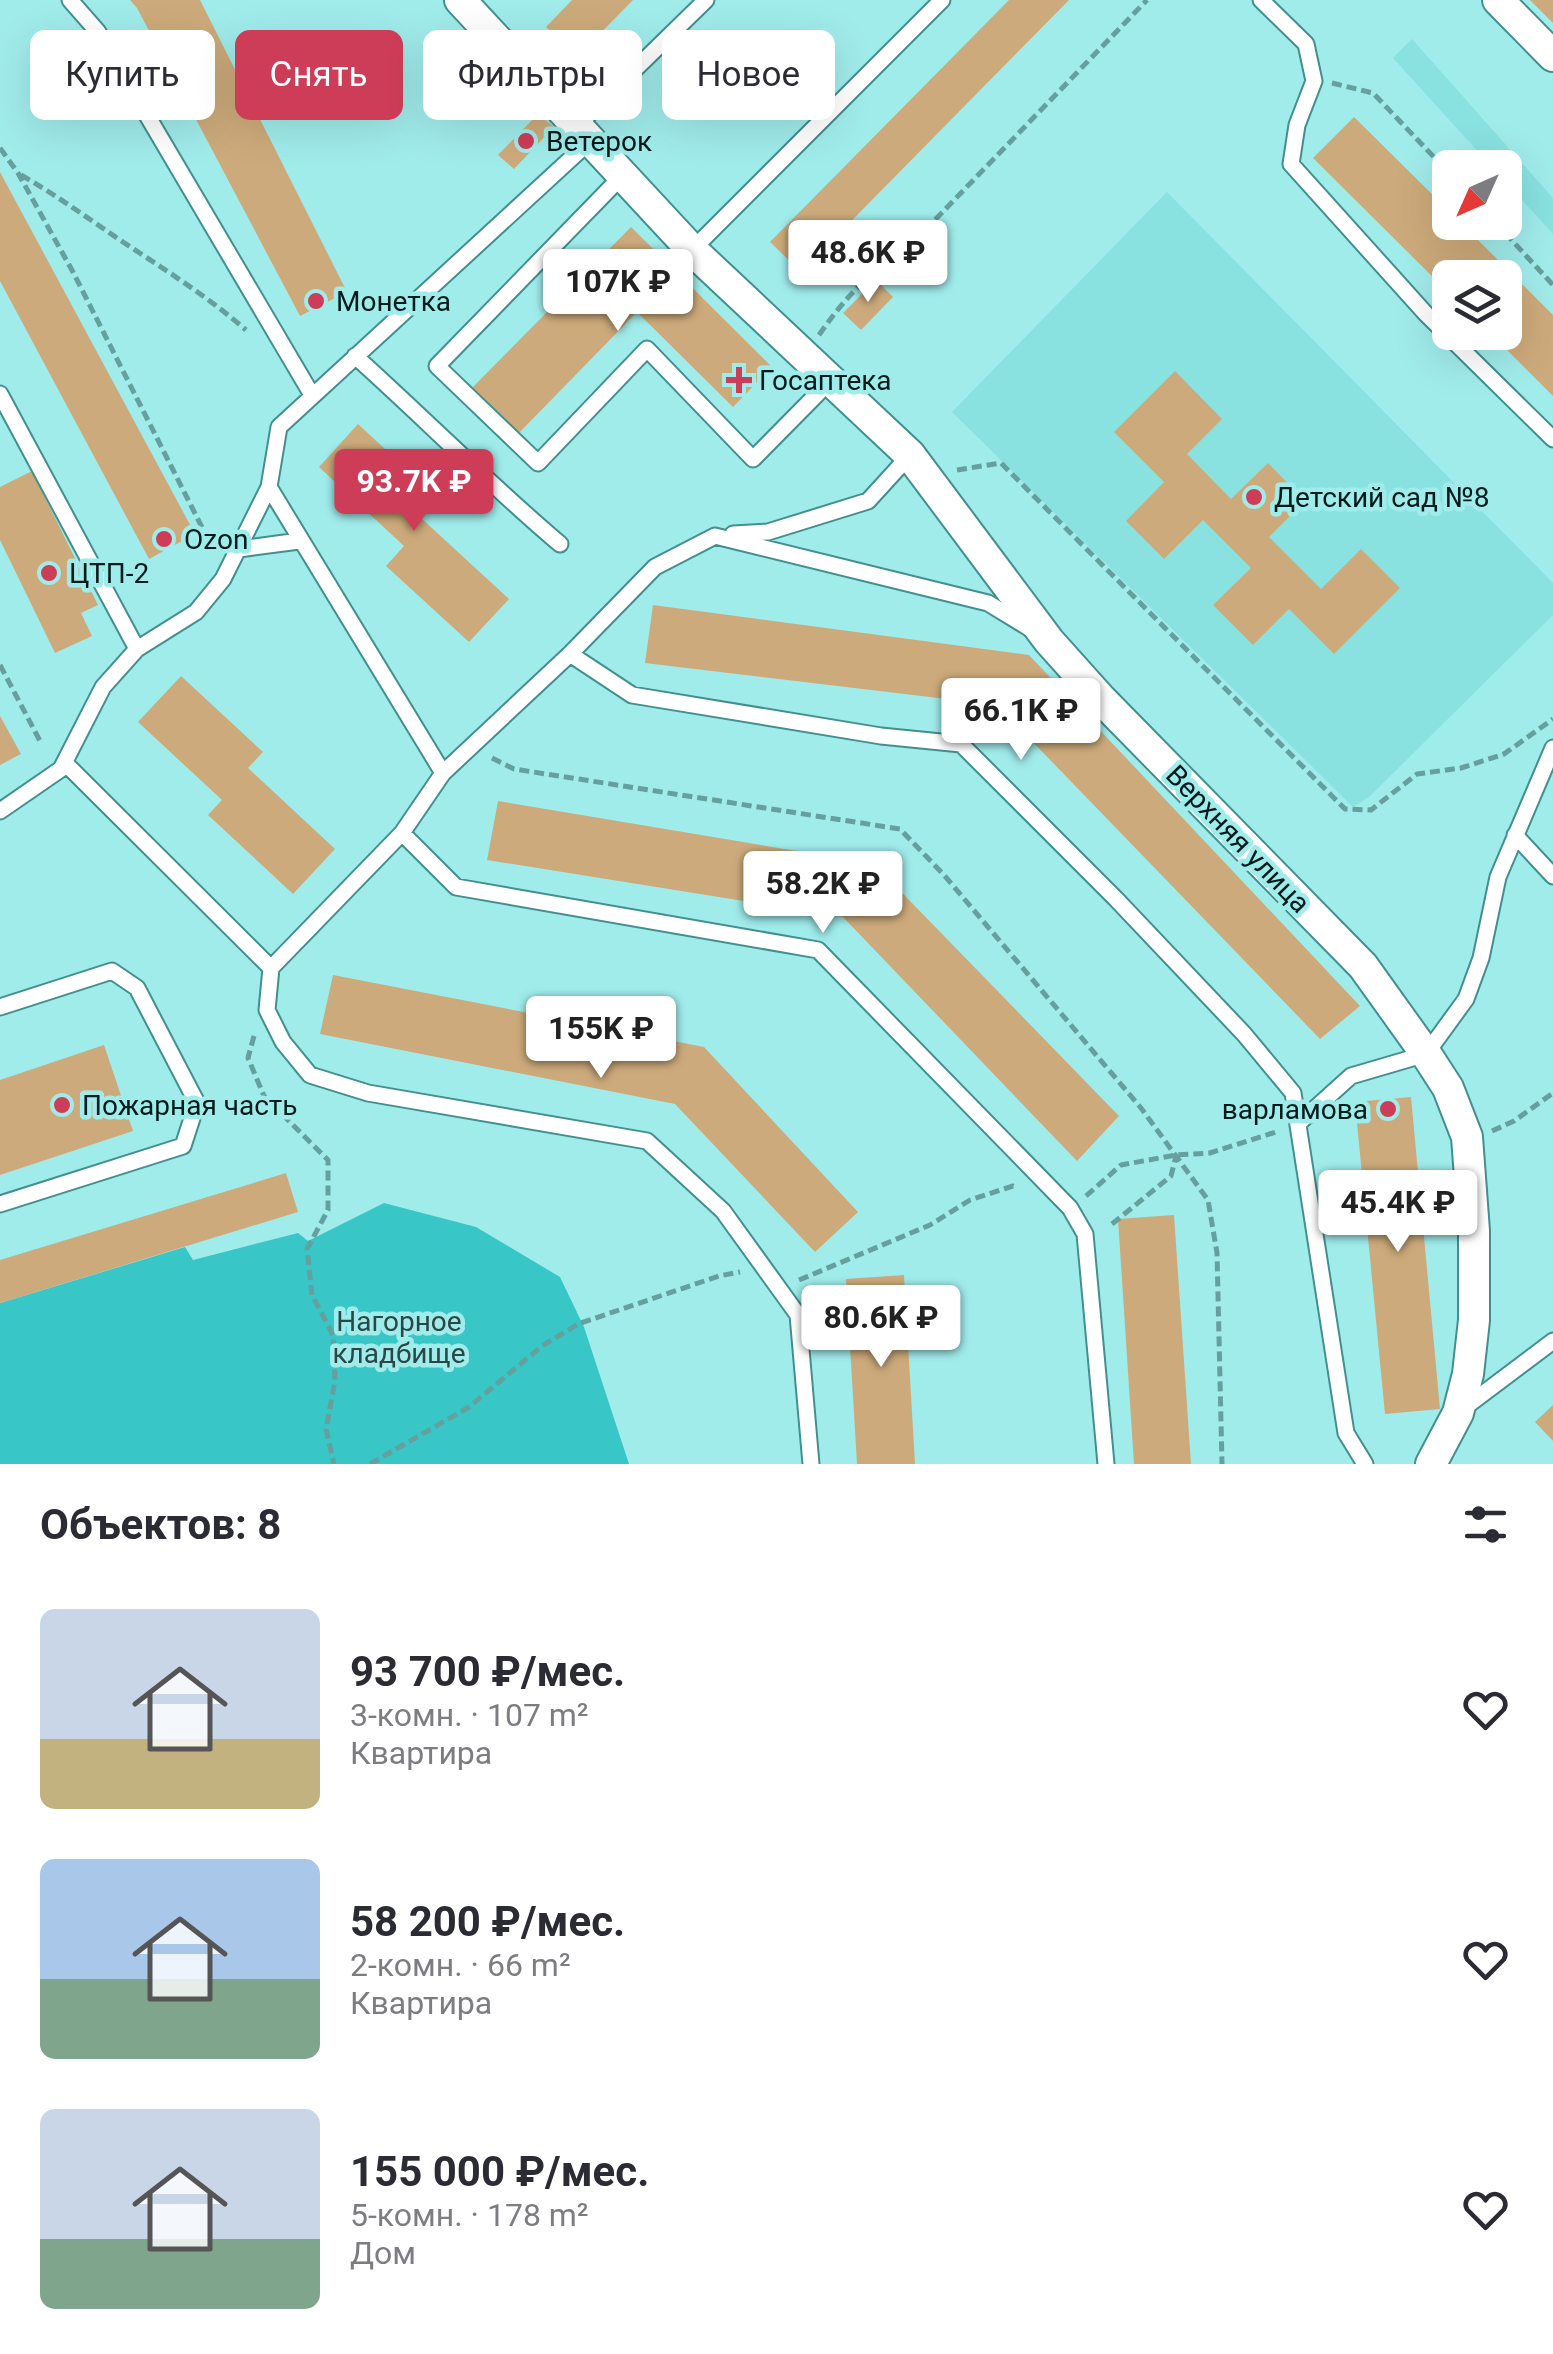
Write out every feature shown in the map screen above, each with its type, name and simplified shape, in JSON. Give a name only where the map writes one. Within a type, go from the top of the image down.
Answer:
[{"type":"street","name":"Верхняя улица","points":[[460,0],[692,250],[910,454],[1049,641],[1363,966],[1426,1054],[1448,1088],[1468,1142],[1474,1231],[1474,1320],[1468,1374],[1458,1413],[1431,1464]]},
{"type":"street","points":[[1498,0],[1553,56]]},
{"type":"lane","points":[[70,0],[98,32],[312,394]]},
{"type":"lane","points":[[0,812],[65,764],[103,687],[138,649],[196,612],[226,573],[269,487],[279,427],[583,134],[706,0]]},
{"type":"lane","points":[[692,250],[942,0]]},
{"type":"lane","points":[[1261,0],[1306,44],[1314,81],[1297,126],[1291,164],[1426,314],[1553,439]]},
{"type":"lane","points":[[622,176],[436,366],[538,463],[647,350],[753,458],[832,380]]},
{"type":"lane","points":[[355,356],[491,486],[560,544]]},
{"type":"lane","points":[[0,394],[138,649]]},
{"type":"lane","points":[[811,1464],[798,1314],[723,1211],[647,1141],[368,1093],[310,1075],[282,1042],[267,1010],[271,968],[402,833],[443,773],[570,654],[655,567],[714,536],[768,532],[868,501],[910,454]]},
{"type":"lane","points":[[269,487],[443,773]]},
{"type":"lane","points":[[714,536],[988,603],[1049,641]]},
{"type":"lane","points":[[239,549],[299,540]]},
{"type":"lane","points":[[570,654],[632,695],[881,736],[961,744],[1244,1034],[1294,1093],[1346,1433],[1365,1464]]},
{"type":"lane","points":[[1300,1122],[1351,1076],[1426,1054],[1466,1000],[1481,958],[1498,877],[1553,748]]},
{"type":"lane","points":[[65,764],[271,968]]},
{"type":"lane","points":[[402,833],[456,888],[818,950],[1070,1208],[1085,1234],[1106,1464]]},
{"type":"lane","points":[[1515,836],[1553,876]]},
{"type":"lane","points":[[0,1007],[112,971],[137,988],[197,1103],[184,1146],[0,1204]]},
{"type":"lane","points":[[1458,1413],[1553,1341]]},
{"type":"path","points":[[818,337],[850,292],[875,269],[904,252],[1147,0]]},
{"type":"path","points":[[1314,81],[1373,93],[1432,155]]},
{"type":"path","points":[[0,148],[73,272],[226,573]]},
{"type":"path","points":[[18,174],[67,200],[182,279],[252,334]]},
{"type":"path","points":[[1512,240],[1553,285]]},
{"type":"path","points":[[937,490],[956,471],[1000,464],[1345,809],[1372,810],[1417,774],[1461,768],[1504,754],[1538,730]]},
{"type":"path","points":[[0,665],[40,741]]},
{"type":"path","points":[[471,748],[514,769],[900,828],[1117,1078],[1208,1200],[1218,1252],[1222,1464]]},
{"type":"path","points":[[257,1025],[248,1058],[264,1096],[328,1160],[328,1210],[307,1249],[312,1294],[333,1336],[335,1381],[326,1429],[334,1464]]},
{"type":"path","points":[[1468,1142],[1514,1121],[1553,1093]]},
{"type":"path","points":[[782,1288],[930,1224],[970,1200],[1013,1186],[1070,1208],[1122,1165],[1176,1155],[1210,1154],[1300,1122]]},
{"type":"path","points":[[1112,1224],[1171,1176],[1176,1155]]},
{"type":"path","points":[[370,1464],[470,1407],[542,1346],[578,1324],[719,1276],[766,1267]]},
{"type":"shaded area","points":[[1412,39],[1510,150],[1477,150],[1393,58]]},
{"type":"shaded area","points":[[1522,163],[1553,198],[1553,234],[1522,200]]},
{"type":"shaded area","name":"Детский сад №8","points":[[1167,192],[1553,583],[1553,615],[1369,797],[1353,807],[952,412]]},
{"type":"green space","name":"Нагорное кладбище","points":[[384,1203],[476,1227],[560,1277],[584,1327],[629,1464],[0,1464],[0,1303],[185,1247],[193,1260],[298,1233],[308,1241]]},
{"type":"building","points":[[130,0],[200,0],[235,70],[235,120],[260,120],[347,292],[300,316],[196,120],[215,120],[215,30],[149,30]]},
{"type":"building","points":[[572,0],[633,0],[604,30],[546,27]]},
{"type":"building","points":[[1009,0],[1069,0],[801,272],[770,242]]},
{"type":"building","points":[[1530,0],[1553,0],[1553,23]]},
{"type":"building","points":[[1354,117],[1432,194],[1432,240],[1478,240],[1498,260],[1432,260],[1432,276],[1313,158]]},
{"type":"building","name":"Ветерок","points":[[532,120],[545,120],[554,127],[514,169],[498,155]]},
{"type":"building","points":[[0,172],[195,534],[149,559],[0,281]]},
{"type":"building","points":[[631,227],[772,367],[733,407],[637,312],[516,436],[470,390]]},
{"type":"building","points":[[876,280],[893,297],[861,330],[843,313]]},
{"type":"building","points":[[1522,284],[1553,315],[1553,396],[1507,350],[1522,350]]},
{"type":"building","points":[[1175,371],[1222,419],[1187,454],[1231,499],[1268,463],[1305,501],[1269,537],[1321,589],[1361,549],[1400,588],[1334,654],[1289,609],[1253,645],[1213,605],[1251,568],[1203,520],[1164,559],[1126,521],[1164,482],[1114,432]]},
{"type":"building","points":[[358,424],[439,499],[421,518],[509,599],[469,642],[386,566],[404,546],[319,467]]},
{"type":"building","name":"ЦТП-2","points":[[32,471],[98,605],[81,613],[92,636],[55,653],[0,540],[0,487]]},
{"type":"building","points":[[653,605],[1029,655],[1360,1006],[1320,1039],[997,705],[645,663]]},
{"type":"building","points":[[181,676],[263,752],[248,768],[335,849],[293,894],[208,815],[222,800],[138,722]]},
{"type":"building","points":[[0,716],[21,754],[0,765]]},
{"type":"building","points":[[498,801],[874,864],[1119,1116],[1077,1161],[843,917],[487,860]]},
{"type":"building","points":[[333,975],[704,1047],[858,1212],[815,1252],[675,1104],[320,1034]]},
{"type":"building","name":"Пожарная часть","points":[[104,1045],[133,1131],[0,1175],[0,1080]]},
{"type":"building","points":[[1411,1097],[1440,1409],[1385,1414],[1355,1102]]},
{"type":"building","points":[[286,1173],[298,1212],[0,1303],[0,1260]]},
{"type":"building","points":[[1174,1215],[1191,1464],[1134,1464],[1118,1219]]},
{"type":"building","points":[[904,1275],[915,1464],[857,1464],[846,1279]]},
{"type":"building","points":[[1553,1405],[1553,1441],[1535,1422]]},
{"type":"place","name":"Ветерок","points":[[526,141]]},
{"type":"place","name":"Монетка","points":[[316,301]]},
{"type":"place","name":"Госаптека","points":[[739,380]]},
{"type":"place","name":"Детский сад №8","points":[[1254,497]]},
{"type":"place","name":"Ozon","points":[[164,539]]},
{"type":"place","name":"ЦТП-2","points":[[49,573]]},
{"type":"place","name":"Пожарная часть","points":[[62,1105]]},
{"type":"place","name":"варламова","points":[[1388,1109]]}]
